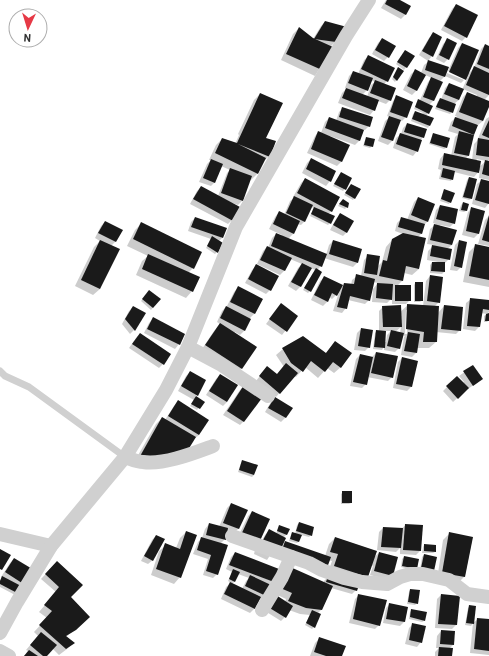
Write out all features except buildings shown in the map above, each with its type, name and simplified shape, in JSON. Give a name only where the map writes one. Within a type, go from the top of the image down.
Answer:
[{"type":"street","points":[[0,633],[51,546],[125,457],[166,390],[188,347],[236,227],[346,36],[369,0]]},
{"type":"street","points":[[188,347],[220,364],[268,396]]},
{"type":"street","points":[[125,457],[144,463],[154,462],[168,460],[213,446]]},
{"type":"street","points":[[0,534],[51,546]]},
{"type":"street","points":[[232,536],[310,563],[322,570],[344,578],[362,582],[387,584],[405,575],[423,574],[449,580],[466,594],[489,597]]},
{"type":"street","points":[[262,610],[282,577],[291,557]]},
{"type":"street","points":[[0,651],[9,656]]},
{"type":"lane","points":[[0,371],[5,376],[29,387],[125,457]]}]
